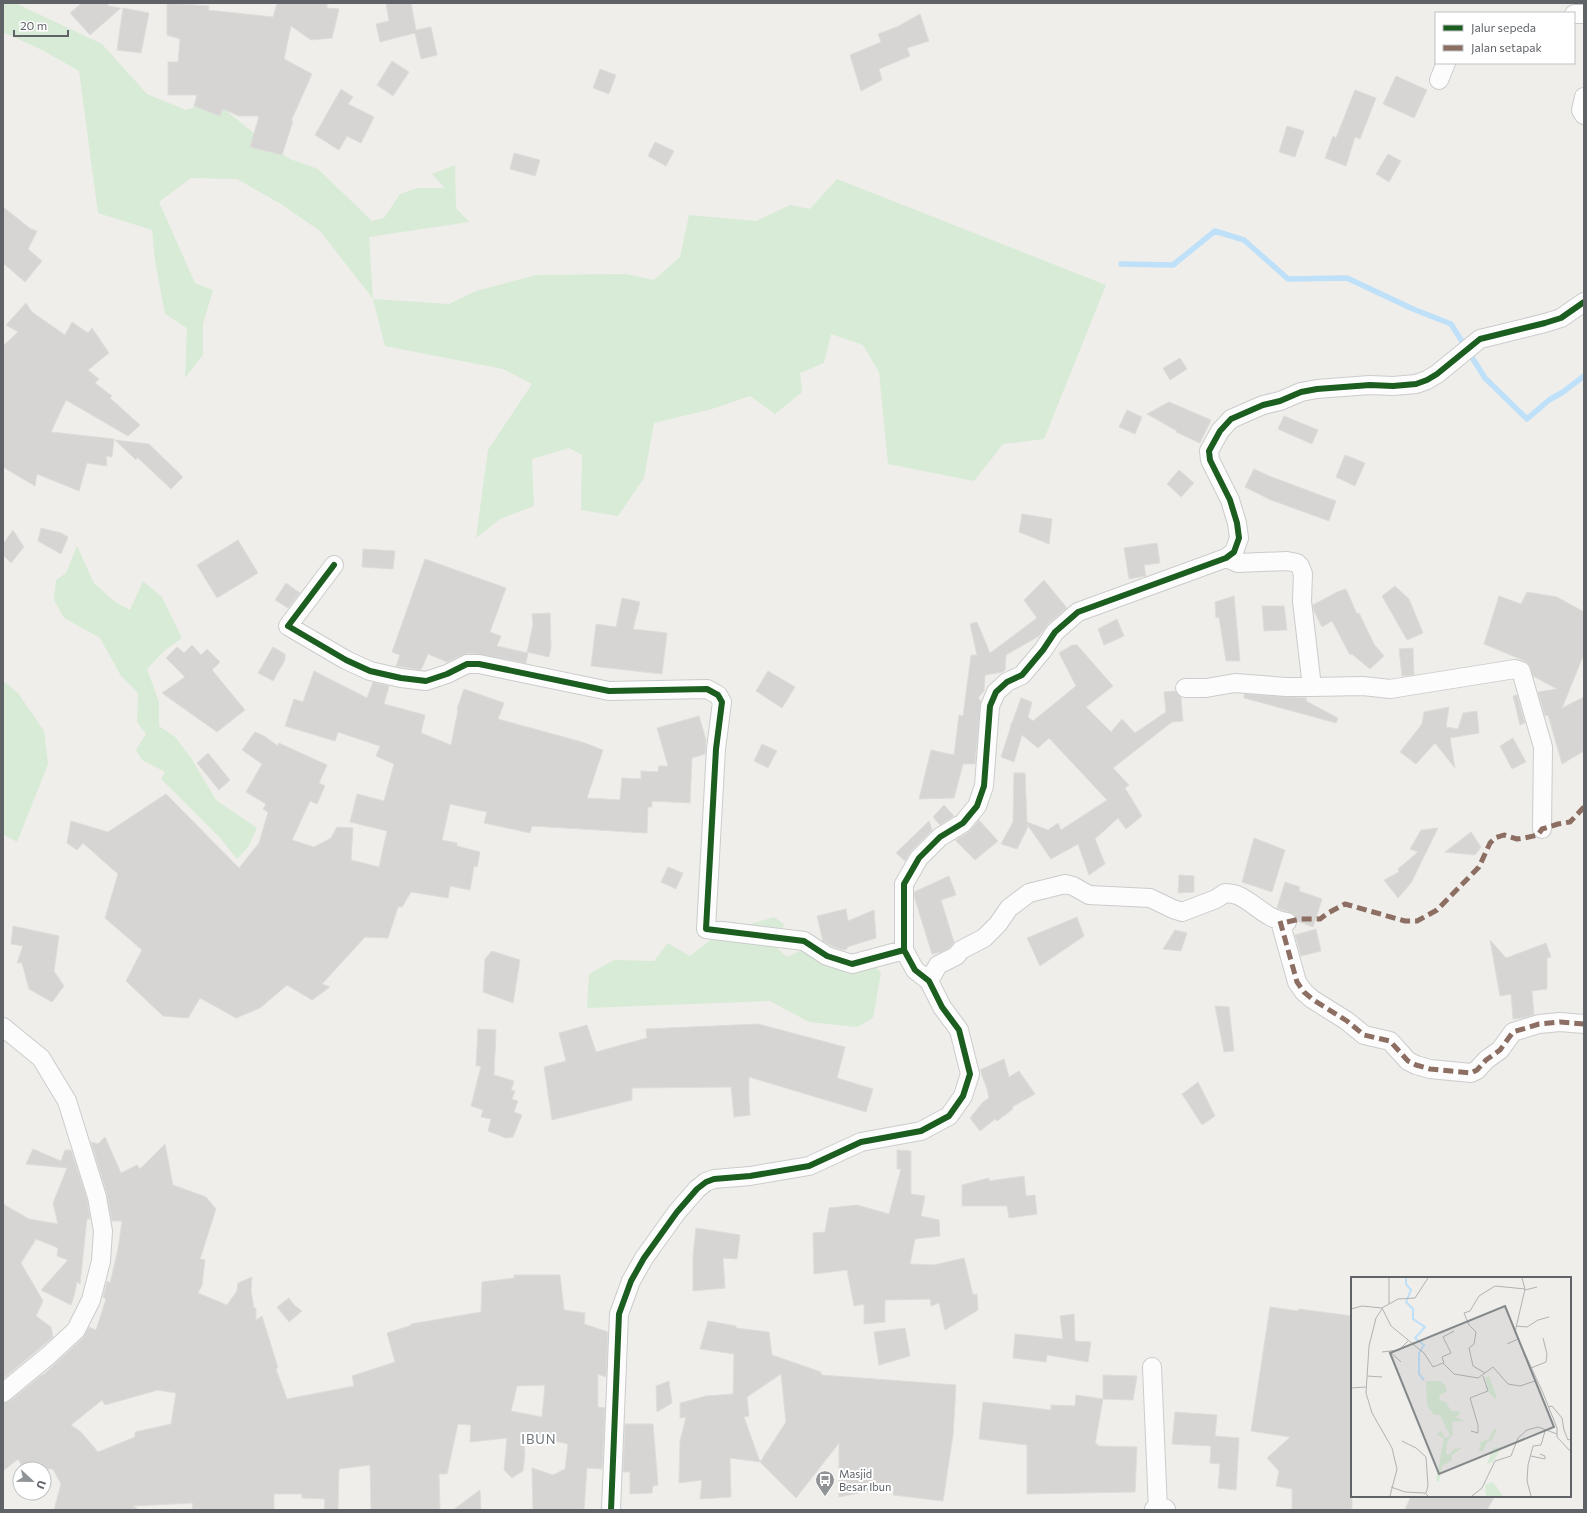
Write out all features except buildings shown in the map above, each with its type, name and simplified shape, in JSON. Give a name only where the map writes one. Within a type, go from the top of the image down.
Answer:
[{"type":"main road","points":[[1157,1510],[1164,1510]]},
{"type":"street","points":[[1439,80],[1446,64]]},
{"type":"street","points":[[1584,97],[1580,110],[1584,115]]},
{"type":"street","points":[[611,1510],[619,1314],[631,1281],[644,1258],[677,1212],[697,1189],[706,1182],[714,1179],[750,1176],[809,1166],[861,1142],[921,1131],[949,1116],[963,1096],[970,1074],[959,1030],[942,1007],[929,981],[915,970],[904,950],[904,884],[919,858],[940,837],[963,823],[977,806],[984,786],[990,706],[996,692],[1007,682],[1022,675],[1043,650],[1055,632],[1078,612],[1226,558],[1234,552],[1239,538],[1237,523],[1230,500],[1210,460],[1210,451],[1220,431],[1231,419],[1263,405],[1280,401],[1300,392],[1349,386],[1393,386],[1416,384],[1437,374],[1480,339],[1561,318],[1584,302]]},
{"type":"street","points":[[1226,558],[1238,563],[1287,561],[1297,563],[1300,566],[1303,574],[1302,601],[1312,687]]},
{"type":"street","points":[[334,565],[288,626],[346,660],[370,671],[401,678],[426,680],[447,674],[467,664],[479,664],[609,691],[707,689],[718,694],[722,702],[716,749],[706,929],[804,941],[826,956],[852,964],[904,950]]},
{"type":"street","points":[[1184,688],[1206,688],[1235,683],[1286,687],[1363,686],[1390,689],[1519,669],[1522,674],[1543,747],[1542,829]]},
{"type":"street","points":[[929,981],[938,965],[956,956],[961,950],[984,938],[998,924],[1009,908],[1029,893],[1065,884],[1073,886],[1089,894],[1150,898],[1173,910],[1182,912],[1216,899],[1225,893],[1237,895],[1283,921],[1297,982],[1304,992],[1364,1035],[1390,1041],[1408,1061],[1416,1065],[1430,1069],[1471,1073],[1477,1070],[1486,1060],[1500,1050],[1514,1032],[1539,1024],[1560,1022],[1584,1024]]},
{"type":"street","points":[[3,1027],[41,1058],[66,1101],[97,1197],[103,1231],[101,1261],[91,1300],[76,1330],[49,1355],[3,1393]]},
{"type":"street","points":[[1152,1367],[1157,1510]]},
{"type":"green space","points":[[3,3],[15,3],[102,44],[147,94],[186,110],[213,100],[265,142],[290,159],[318,169],[372,221],[384,218],[400,194],[417,188],[445,188],[432,174],[455,165],[456,208],[469,222],[369,237],[373,299],[320,231],[281,204],[237,179],[191,178],[159,202],[195,283],[213,290],[203,324],[203,355],[185,378],[187,328],[165,314],[155,260],[152,230],[98,213],[79,71],[42,50],[3,32]]},
{"type":"green space","points":[[837,179],[1106,285],[1044,439],[1003,444],[974,481],[888,464],[879,372],[863,345],[831,334],[824,363],[800,373],[802,392],[775,414],[750,396],[712,409],[654,423],[644,478],[618,516],[581,510],[582,455],[569,448],[532,459],[534,506],[500,519],[476,538],[488,450],[532,384],[503,369],[385,346],[373,299],[449,304],[476,291],[536,275],[626,274],[654,280],[680,257],[689,215],[756,221],[790,205],[810,209]]},
{"type":"green space","points":[[77,546],[94,583],[115,602],[130,610],[143,581],[162,597],[182,638],[164,651],[147,669],[159,702],[159,726],[175,737],[191,758],[216,800],[257,828],[248,847],[237,859],[221,839],[161,779],[165,772],[142,760],[136,750],[146,734],[137,722],[138,693],[121,676],[100,638],[64,618],[54,600],[56,580],[66,573]]},
{"type":"green space","points":[[3,681],[18,693],[44,731],[48,764],[17,842],[3,834]]},
{"type":"green space","points":[[774,917],[784,924],[777,948],[787,957],[815,944],[875,966],[881,973],[873,1018],[857,1027],[809,1022],[770,1001],[587,1008],[589,974],[614,960],[654,961],[668,943],[690,956],[718,934]]},
{"type":"waterway","points":[[1121,264],[1173,265],[1215,231],[1244,240],[1288,279],[1347,278],[1413,309],[1451,324],[1485,378],[1527,419],[1549,400],[1563,392],[1584,376]]},
{"type":"marked path","points":[[1287,922],[1300,919],[1320,919],[1345,904],[1405,921],[1417,921],[1437,910],[1479,867],[1490,843],[1495,838],[1504,835],[1517,839],[1538,835],[1542,829],[1570,822],[1584,807]]},
{"type":"marked path","points":[[1280,921],[1297,982],[1304,992],[1312,999],[1347,1021],[1364,1035],[1390,1041],[1408,1061],[1416,1065],[1430,1069],[1471,1073],[1477,1070],[1486,1060],[1500,1050],[1513,1032],[1539,1024],[1560,1022],[1584,1024]]},
{"type":"cycle path","points":[[611,1510],[619,1314],[631,1281],[644,1258],[677,1212],[697,1189],[706,1182],[714,1179],[750,1176],[809,1166],[861,1142],[921,1131],[949,1116],[963,1096],[970,1074],[959,1030],[942,1007],[929,981],[915,970],[904,950],[904,884],[919,858],[940,837],[963,823],[977,806],[984,786],[990,706],[996,692],[1007,682],[1022,675],[1043,650],[1055,632],[1078,612],[1226,558],[1234,552],[1239,538],[1237,523],[1230,500],[1210,460],[1209,451],[1220,431],[1231,419],[1263,405],[1280,401],[1301,392],[1317,389],[1370,385],[1393,386],[1416,384],[1437,374],[1480,339],[1561,318],[1584,302]]},
{"type":"cycle path","points":[[334,565],[288,626],[346,660],[370,671],[401,678],[426,681],[447,674],[467,664],[479,664],[609,691],[707,689],[718,695],[722,702],[716,749],[706,929],[804,941],[827,956],[852,964],[904,950]]},
{"type":"place","name":"Masjid Besar Ibun","points":[[825,1497]]},
{"type":"district","name":"IBUN","points":[[539,1439]]}]
